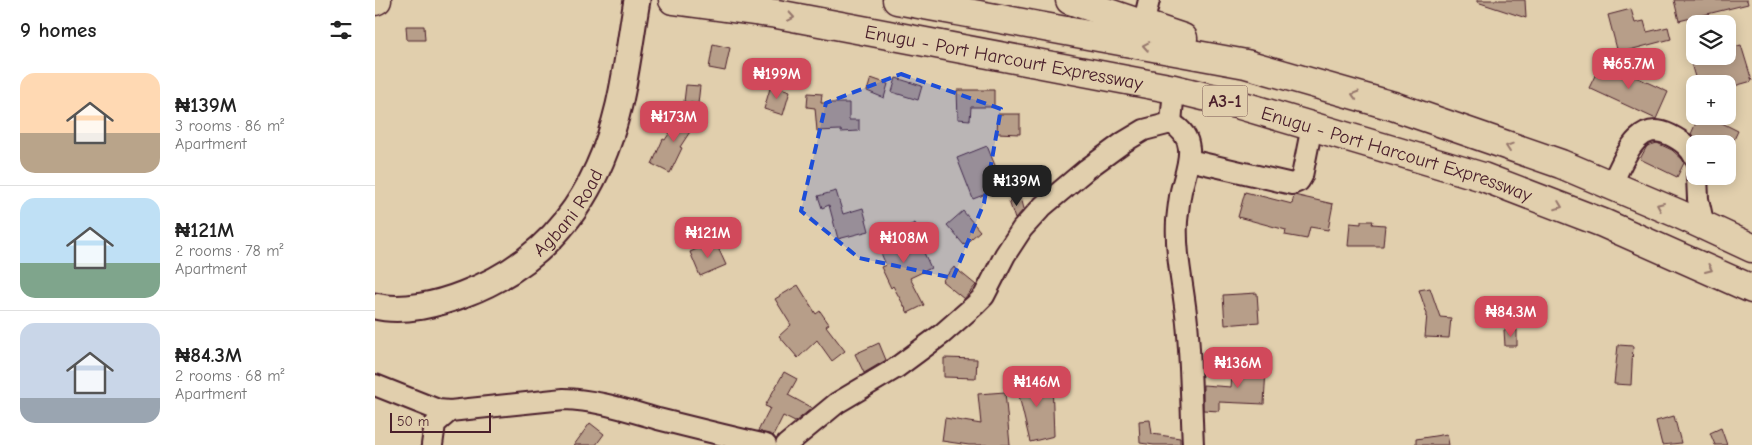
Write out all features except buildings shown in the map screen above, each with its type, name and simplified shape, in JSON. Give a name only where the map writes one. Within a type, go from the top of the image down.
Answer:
[{"type":"highway","name":"Enugu - Port Harcourt Expressway","points":[[673,0],[777,14],[1174,89],[1240,105],[1483,177],[1603,223],[1752,289]]},
{"type":"highway","name":"Enugu - Port Harcourt Expressway","points":[[897,0],[1246,64],[1393,106],[1561,164],[1752,248]]},
{"type":"highway","points":[[1070,0],[1146,13],[1187,39],[1246,64]]},
{"type":"main road","name":"Agbani Road","points":[[375,306],[383,308],[415,307],[445,301],[480,288],[507,274],[534,255],[557,233],[576,207],[598,169],[619,106],[637,0]]},
{"type":"street","points":[[1171,123],[1174,89]]},
{"type":"street","points":[[1171,123],[1183,132],[1188,143],[1189,160],[1181,192],[1177,221],[1177,241],[1190,359],[1193,445]]},
{"type":"street","points":[[786,445],[837,403],[896,368],[942,334],[975,305],[983,296],[1005,255],[1022,229],[1043,206],[1087,169],[1123,142],[1144,130],[1171,123]]},
{"type":"street","points":[[1189,160],[1291,184],[1296,183],[1302,176],[1312,126]]},
{"type":"street","points":[[1611,185],[1631,146],[1647,132],[1654,130],[1665,132],[1686,145]]},
{"type":"street","points":[[1697,185],[1698,199],[1704,226]]},
{"type":"street","points":[[375,385],[438,410],[450,411],[564,399],[581,400],[627,409],[655,418],[767,445]]},
{"type":"street","points":[[432,445],[435,424],[450,411]]},
{"type":"highlighted area","points":[[901,74],[1001,109],[984,203],[953,278],[859,258],[801,211],[826,103]]}]
